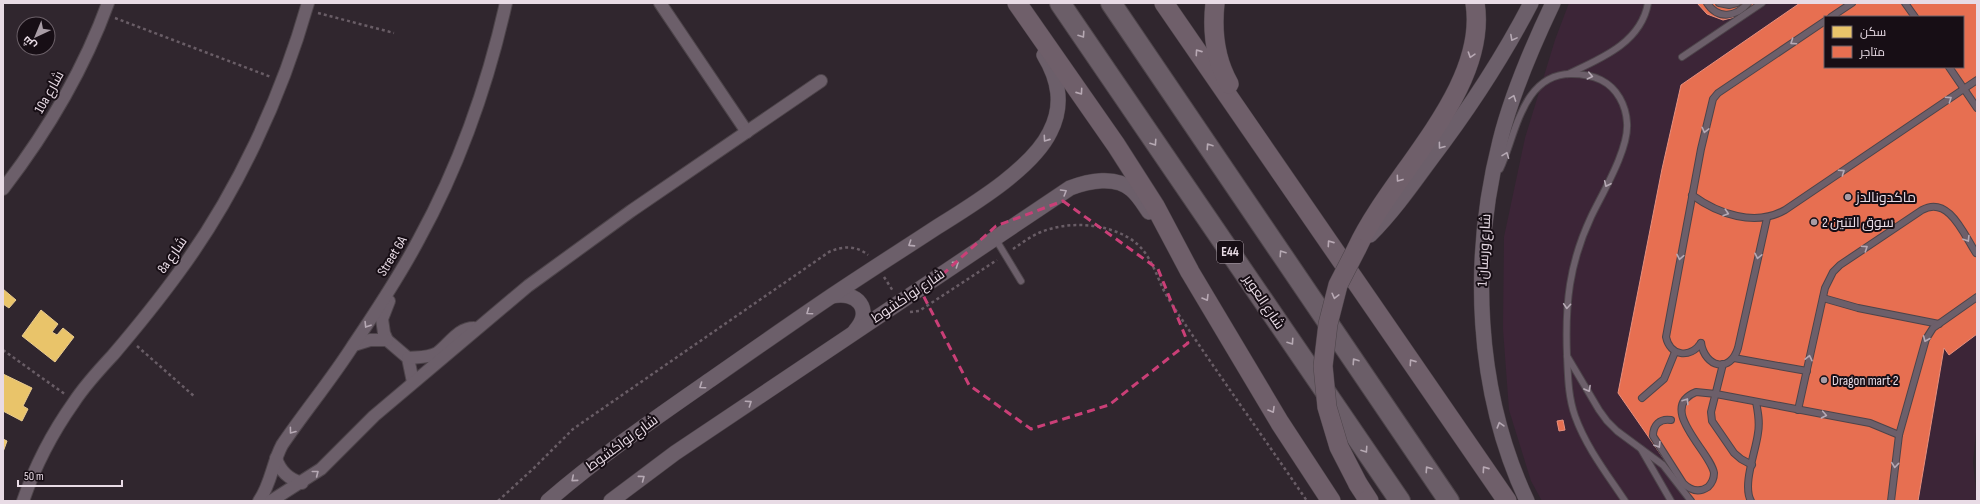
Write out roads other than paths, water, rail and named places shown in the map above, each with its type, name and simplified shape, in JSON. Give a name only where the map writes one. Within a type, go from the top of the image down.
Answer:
[{"type":"highway","name":"شارع العوير","points":[[1060,3],[1400,501]]},
{"type":"highway","points":[[1111,3],[1449,501]]},
{"type":"main road","points":[[1017,3],[1128,164],[1155,206],[1190,272],[1280,423],[1331,501]]},
{"type":"main road","points":[[1164,3],[1507,501]]},
{"type":"main road","points":[[1215,3],[1213,21],[1216,51],[1227,80],[1260,141]]},
{"type":"main road","points":[[1369,501],[1358,484],[1339,447],[1327,407],[1323,366],[1328,324],[1338,285],[1375,213],[1430,135],[1458,88],[1472,53],[1475,40],[1477,16],[1475,3]]},
{"type":"street","name":"Street 6A","points":[[259,501],[269,483],[276,458],[286,440],[354,345],[402,268],[428,221],[458,153],[483,86],[506,3]]},
{"type":"street","points":[[660,3],[748,132]]},
{"type":"street","name":"شارع نواكشوط","points":[[548,501],[578,475],[649,423],[832,296],[990,192],[1037,152],[1050,132],[1058,110],[1059,86],[1052,68],[1013,3]]},
{"type":"street","points":[[1357,248],[1403,197],[1468,110],[1491,76],[1531,3]]},
{"type":"street","name":"شارع ورسان 1","points":[[1528,501],[1508,451],[1497,415],[1484,341],[1482,303],[1483,240],[1489,190],[1507,115],[1553,3]]},
{"type":"street","name":"8a شارع","points":[[23,501],[31,478],[50,438],[74,401],[127,338],[180,271],[210,226],[236,179],[260,130],[281,81],[307,6]]},
{"type":"street","name":"10a شارع","points":[[3,188],[50,121],[79,69],[106,8]]},
{"type":"street","points":[[271,501],[302,483],[321,469],[374,416],[528,286],[584,244],[821,81]]},
{"type":"street","name":"شارع نواكشوط","points":[[611,501],[675,453],[1070,188],[1086,182],[1102,180],[1118,183],[1131,189],[1190,272]]},
{"type":"street","points":[[402,268],[398,286],[384,312],[382,326],[387,340],[408,358],[413,382]]},
{"type":"street","points":[[832,296],[842,293],[851,295],[858,300],[863,308],[863,317],[860,326],[853,333]]},
{"type":"street","points":[[408,358],[431,355],[442,348],[458,333],[470,328],[478,328]]},
{"type":"street","points":[[354,345],[370,340],[387,340]]},
{"type":"street","points":[[276,458],[283,472],[292,479],[302,483]]},
{"type":"lane","points":[[1489,190],[1502,164],[1515,125],[1527,103],[1541,86],[1548,80],[1566,74],[1620,47],[1635,31],[1643,19],[1648,3]]},
{"type":"lane","points":[[1707,3],[1717,13],[1729,15],[1738,12],[1748,3]]},
{"type":"lane","points":[[1719,3],[1729,5],[1737,3]]},
{"type":"lane","points":[[1682,57],[1762,3]]},
{"type":"lane","points":[[1832,16],[1852,3]]},
{"type":"lane","points":[[1905,3],[1914,16]]},
{"type":"lane","points":[[1807,371],[1734,358],[1723,364],[1714,363],[1707,358],[1701,343],[1693,352],[1681,354],[1675,352],[1667,343],[1666,331],[1701,149],[1715,96],[1824,22]]},
{"type":"lane","points":[[1950,68],[1977,108]]},
{"type":"lane","points":[[1566,74],[1595,77],[1611,87],[1623,103],[1627,124],[1624,145],[1582,236],[1574,259],[1566,306],[1567,356],[1570,396],[1576,416],[1593,453],[1625,501]]},
{"type":"lane","points":[[1692,195],[1708,206],[1728,214],[1742,218],[1767,218],[1785,210],[1977,80]]},
{"type":"lane","points":[[1798,410],[1823,298],[1829,280],[1840,265],[1927,207],[1940,206],[1950,214],[1976,253]]},
{"type":"lane","points":[[1734,358],[1738,348],[1767,218]]},
{"type":"lane","points":[[995,238],[1021,281]]},
{"type":"lane","points":[[1891,501],[1899,435],[1926,339],[1939,324],[1977,297]]},
{"type":"lane","points":[[1823,298],[1858,308],[1939,324]]},
{"type":"lane","points":[[1642,398],[1664,379],[1675,352]]},
{"type":"lane","points":[[1567,356],[1607,421],[1617,431],[1663,465],[1690,501]]},
{"type":"lane","points":[[1723,364],[1711,412],[1712,421],[1734,453],[1752,465]]},
{"type":"lane","points":[[1671,420],[1657,423],[1653,432],[1655,441],[1687,488],[1692,490],[1703,490],[1712,482],[1714,472],[1685,424],[1682,411],[1685,401],[1696,392],[1716,394],[1870,423],[1899,435]]},
{"type":"lane","points":[[1751,501],[1748,492],[1759,431],[1759,416],[1756,402]]},
{"type":"lane","points":[[1640,448],[1671,501]]},
{"type":"place","name":"ماكدونالدز","points":[[1848,197]]},
{"type":"place","name":"سوق التنين 2","points":[[1814,222]]},
{"type":"place","name":"Dragon mart 2","points":[[1824,380]]}]
